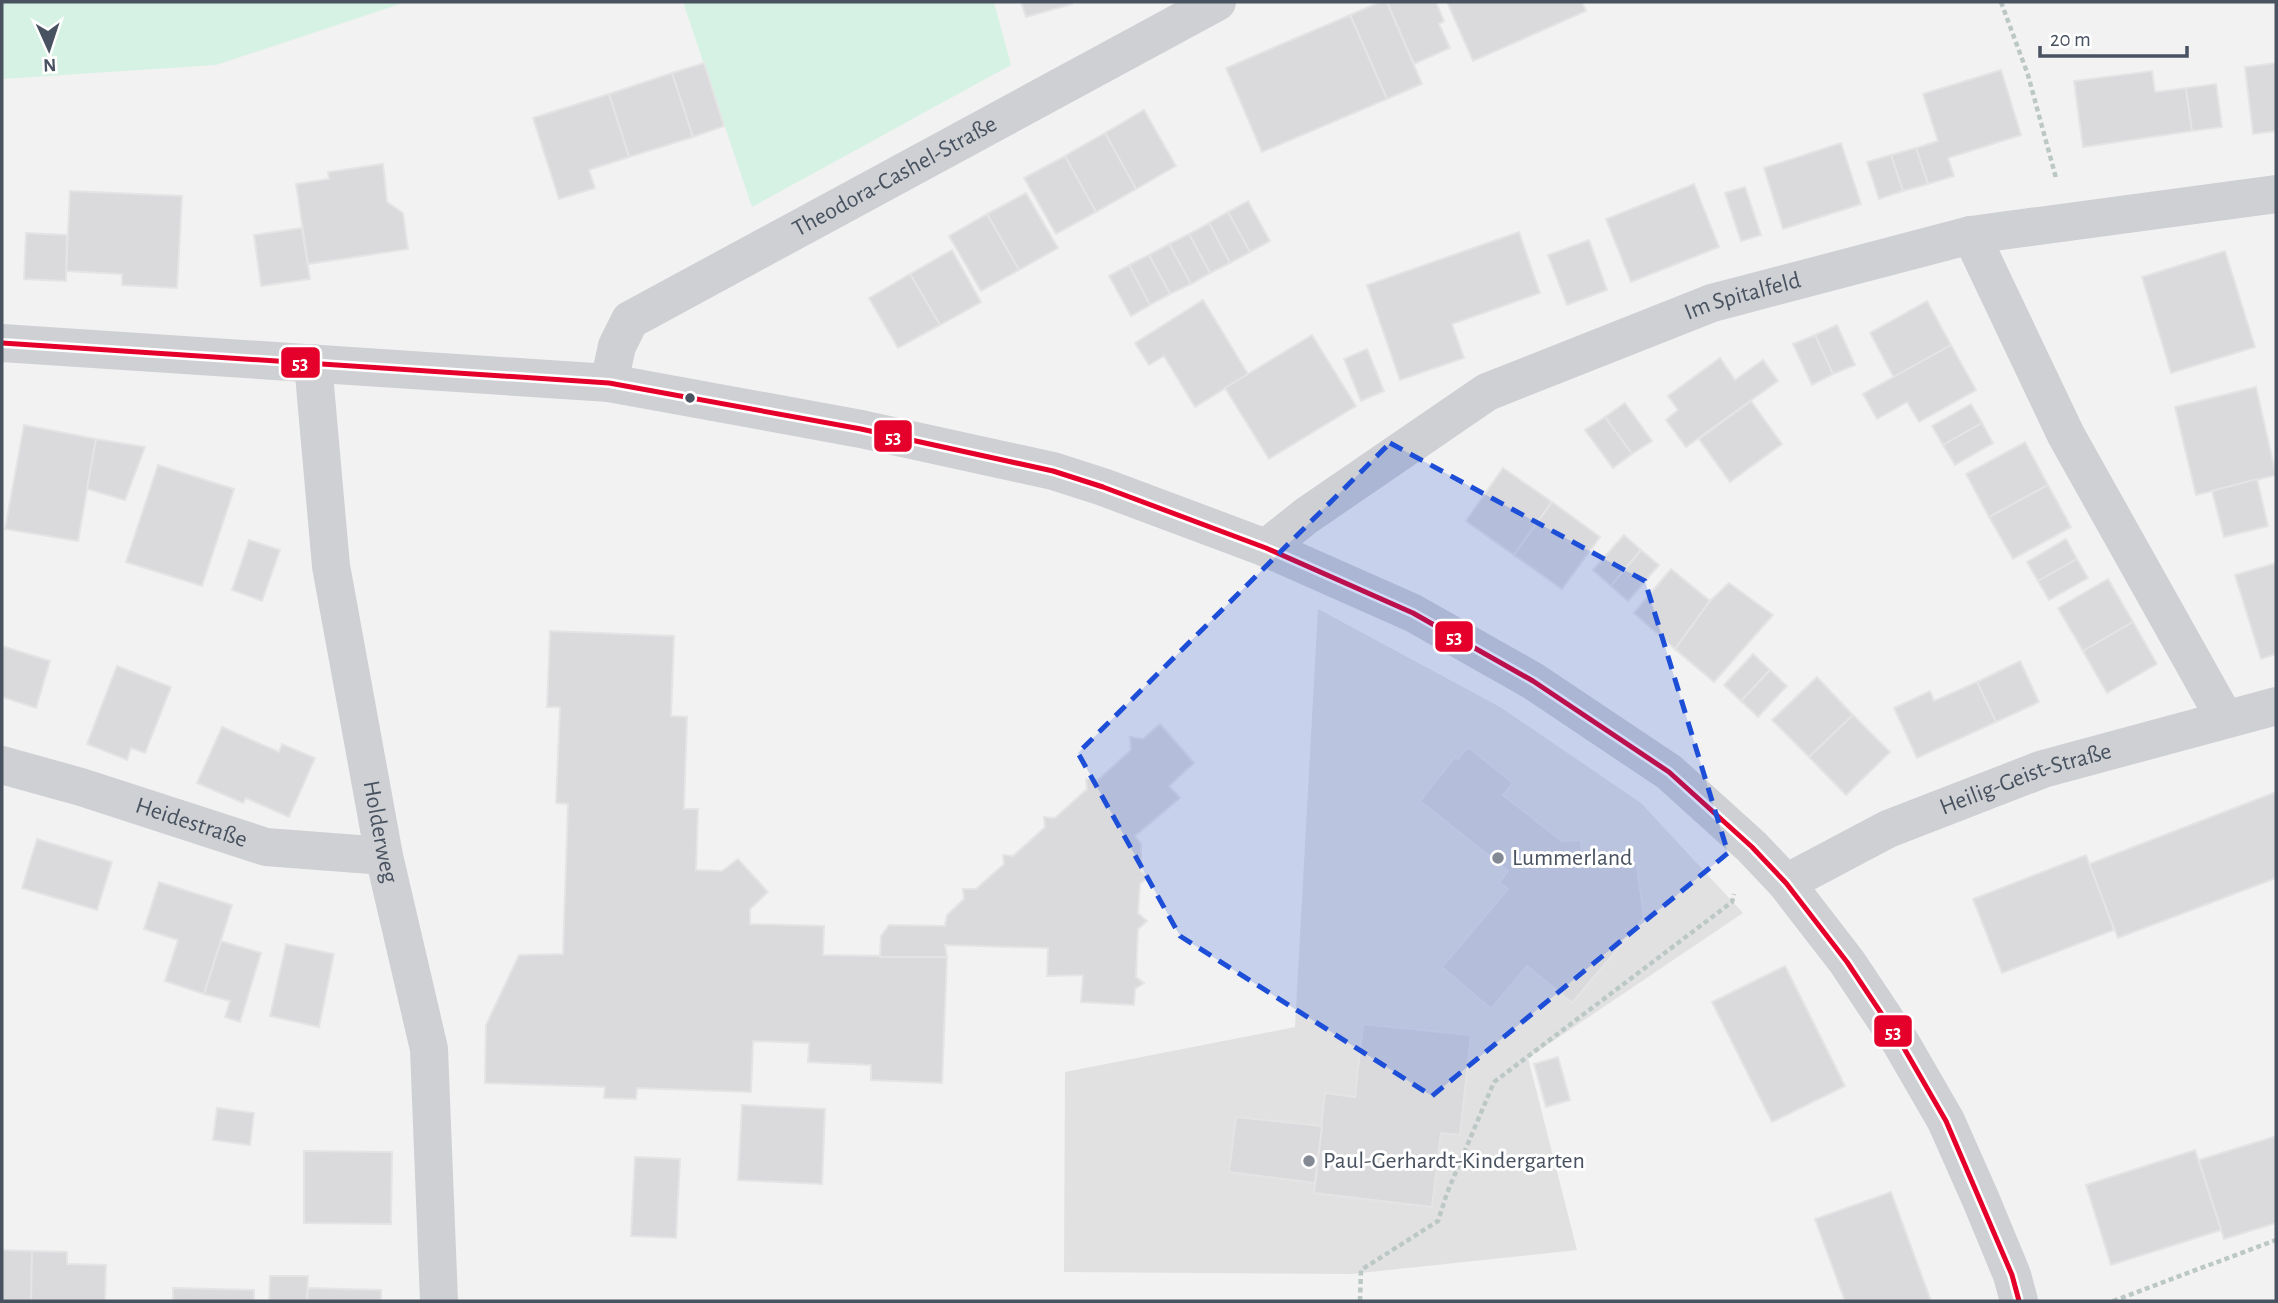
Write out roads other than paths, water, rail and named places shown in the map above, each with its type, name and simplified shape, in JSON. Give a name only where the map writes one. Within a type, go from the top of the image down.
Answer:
[{"type":"street","name":"Theodora-Cashel-Straße","points":[[609,383],[617,346],[630,320],[1217,2]]},
{"type":"street","name":"Im Spitalfeld","points":[[1266,548],[1306,516],[1487,392],[1712,303],[1972,235],[2276,194]]},
{"type":"street","points":[[1972,235],[2066,435],[2225,719]]},
{"type":"street","points":[[2,343],[609,383],[861,429],[1053,471],[1148,502],[1266,548],[1413,612],[1533,681],[1669,772],[1752,847],[1786,883],[1847,961],[1901,1044],[1946,1121],[1981,1200],[2019,1301]]},
{"type":"street","name":"Holderweg","points":[[313,363],[331,566],[384,856],[429,1049],[439,1301]]},
{"type":"street","name":"Heilig-Geist-Straße","points":[[1786,883],[1888,829],[2043,769],[2276,706]]},
{"type":"street","name":"Heidestraße","points":[[2,765],[266,847],[384,856]]},
{"type":"place","name":"Lummerland","points":[[1498,858]]},
{"type":"place","name":"Paul-Gerhardt-Kindergarten","points":[[1309,1161]]}]
